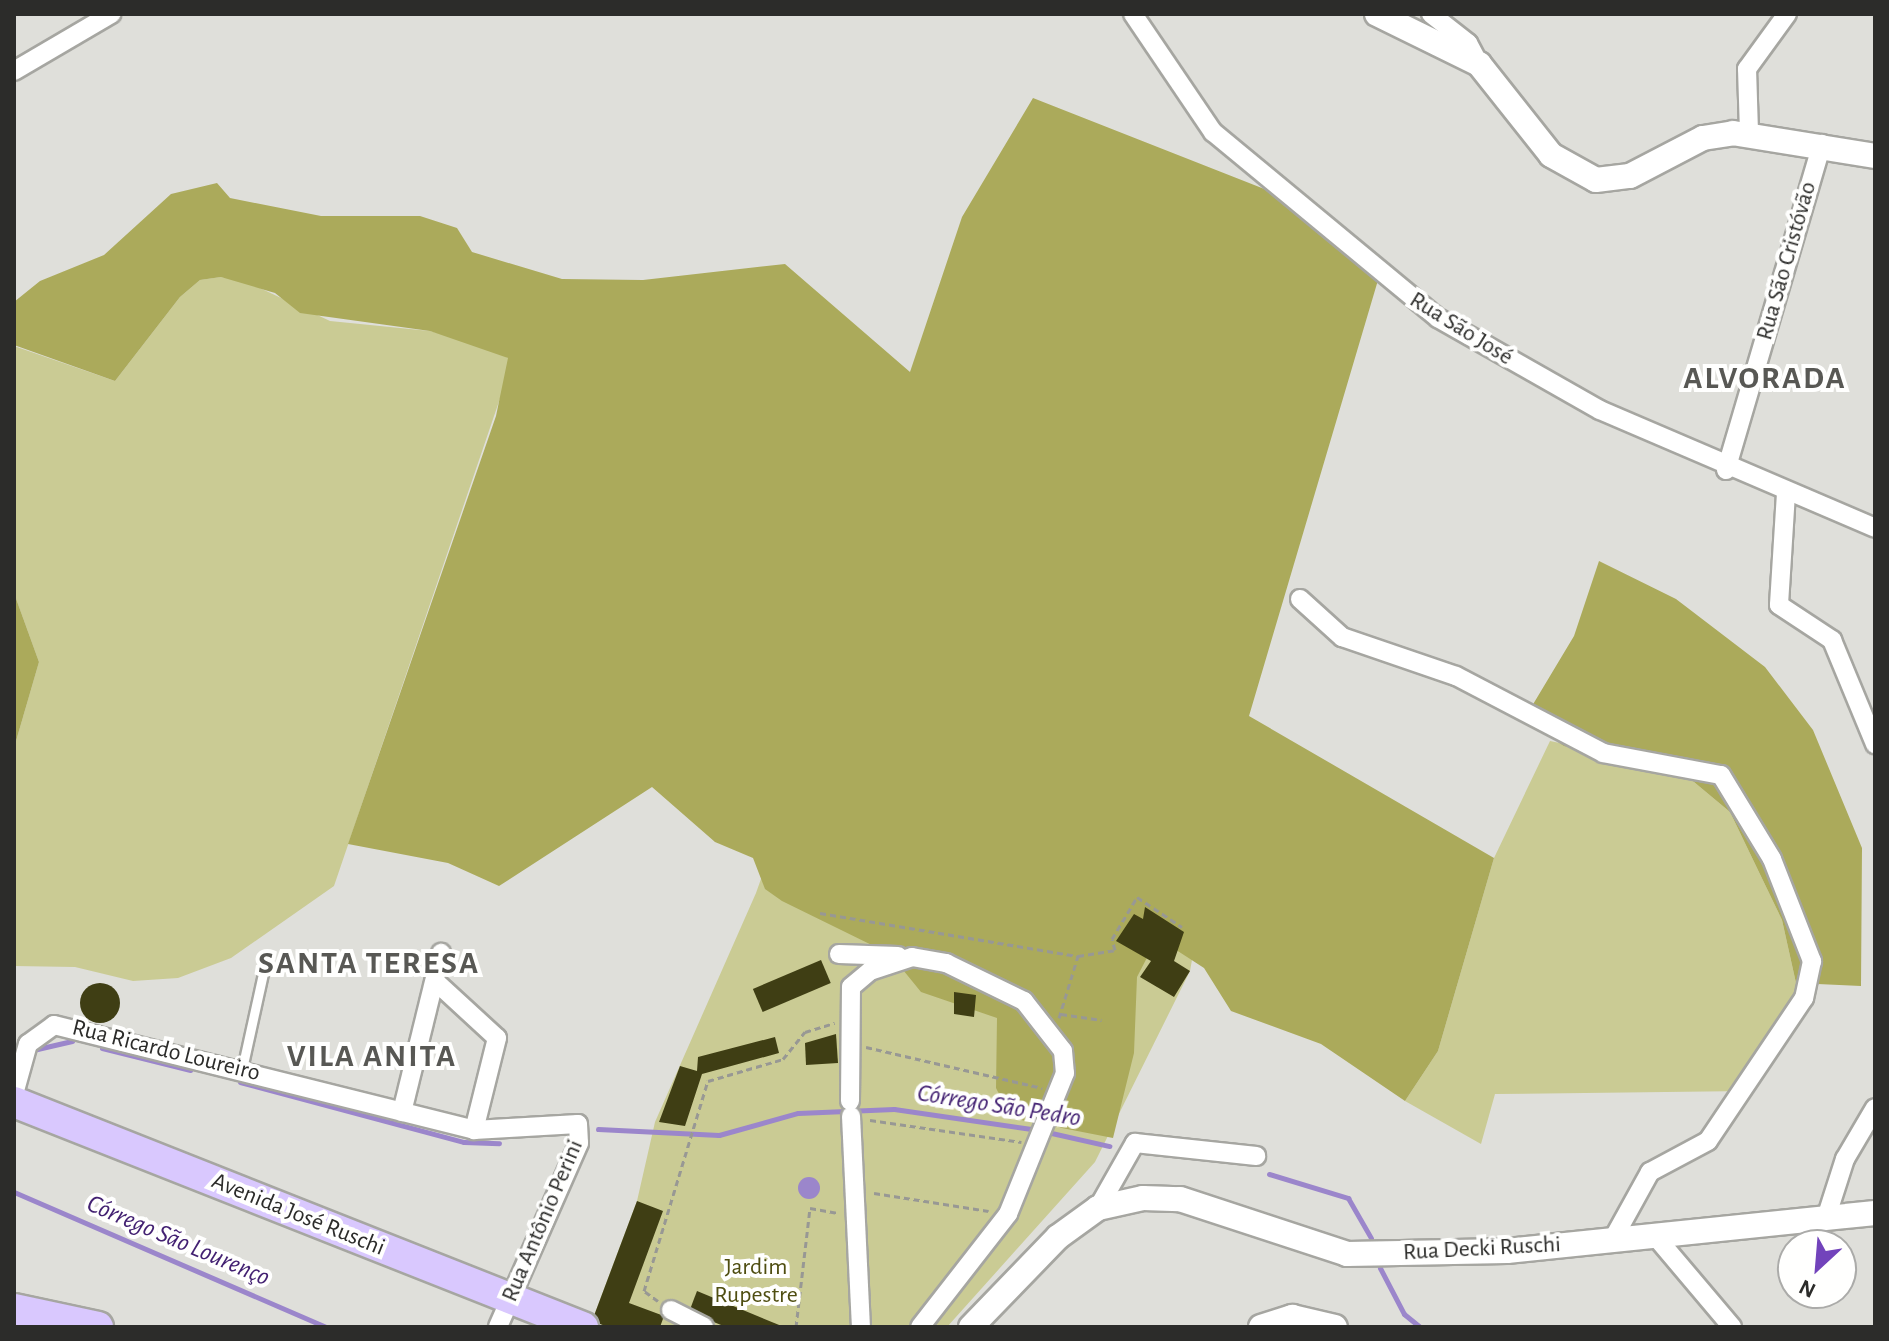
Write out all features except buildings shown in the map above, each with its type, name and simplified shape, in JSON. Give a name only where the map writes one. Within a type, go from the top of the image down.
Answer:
[{"type":"main road","name":"Avenida José Ruschi","points":[[14,1102],[583,1327]]},
{"type":"main road","points":[[14,1309],[98,1327]]},
{"type":"street","points":[[14,71],[111,14]]},
{"type":"street","name":"Rua São José","points":[[1133,14],[1183,97],[1213,132],[1317,211],[1401,291],[1587,403],[1726,470],[1875,528]]},
{"type":"street","points":[[1377,14],[1479,64]]},
{"type":"street","points":[[1431,14],[1468,43],[1479,64],[1551,155],[1596,180],[1630,176],[1703,138],[1749,132],[1875,156]]},
{"type":"street","points":[[1749,132],[1747,69],[1787,14]]},
{"type":"street","name":"Rua São Cristóvão","points":[[1726,470],[1822,144]]},
{"type":"street","points":[[1786,493],[1779,605],[1832,640],[1875,744]]},
{"type":"street","points":[[1300,599],[1342,637],[1456,676],[1603,753],[1721,775],[1772,859],[1812,961],[1804,998],[1708,1141],[1650,1172],[1613,1239]]},
{"type":"street","points":[[402,1112],[441,953]]},
{"type":"street","points":[[839,954],[912,957],[997,986],[1055,1033],[1065,1060],[1057,1092],[1008,1214],[920,1327]]},
{"type":"street","points":[[861,1327],[847,1020],[853,983],[912,957]]},
{"type":"street","points":[[435,981],[497,1038],[474,1130]]},
{"type":"street","name":"Rua Ricardo Loureiro","points":[[14,1094],[28,1044],[45,1026],[98,1031],[474,1130],[569,1120]]},
{"type":"street","points":[[1827,1215],[1845,1159],[1875,1108]]},
{"type":"street","name":"Rua Antônio Perini","points":[[498,1327],[579,1143],[581,1128],[569,1120]]},
{"type":"street","points":[[971,1327],[1058,1237],[1098,1208],[1135,1143],[1256,1156]]},
{"type":"street","name":"Rua Decki Ruschi","points":[[1098,1208],[1143,1198],[1180,1199],[1347,1254],[1507,1251],[1656,1237],[1827,1215],[1875,1213]]},
{"type":"street","points":[[1656,1237],[1732,1327]]},
{"type":"street","points":[[671,1310],[704,1327]]},
{"type":"street","points":[[1261,1327],[1306,1317],[1335,1327]]},
{"type":"lane","points":[[242,1069],[265,964]]},
{"type":"path","points":[[820,913],[1078,956],[1115,950],[1112,939],[1137,897],[1182,927]]},
{"type":"path","points":[[1055,1033],[1078,956]]},
{"type":"path","points":[[1061,1014],[1102,1020]]},
{"type":"path","points":[[671,1310],[644,1291],[676,1201],[685,1138],[711,1077],[783,1059],[805,1032],[847,1020]]},
{"type":"path","points":[[846,1042],[1057,1092]]},
{"type":"path","points":[[851,1112],[1041,1133]]},
{"type":"path","points":[[856,1190],[1008,1214]]},
{"type":"path","points":[[796,1327],[810,1208],[857,1217]]},
{"type":"green space","name":"Jardim Rupestre","points":[[1033,111],[1240,692],[1190,971],[1095,1162],[947,1327],[608,1327],[592,1321],[637,1201],[655,1122],[756,893]]},
{"type":"green space","points":[[221,277],[245,281],[330,321],[430,331],[490,347],[508,358],[508,375],[334,886],[231,958],[178,978],[133,981],[75,967],[14,966],[14,748],[39,662],[14,593],[14,346],[115,381],[180,297],[200,280]]},
{"type":"green space","points":[[1550,741],[1676,767],[1730,812],[1782,920],[1802,1010],[1747,1091],[1495,1094],[1481,1144],[1405,1101],[1438,1051],[1494,858]]},
{"type":"shaded area","points":[[1033,98],[1290,199],[1381,270],[1249,716],[1494,858],[1438,1051],[1405,1101],[1321,1044],[1231,1011],[1204,968],[1167,944],[1153,946],[1137,977],[1134,1053],[1113,1138],[1011,1118],[996,1088],[997,1018],[921,992],[890,954],[782,901],[765,889],[753,858],[715,842],[652,787],[499,886],[448,863],[348,844],[496,416],[508,358],[430,331],[300,313],[275,293],[221,277],[200,280],[180,297],[115,381],[14,345],[14,302],[40,281],[104,255],[171,194],[217,183],[230,198],[321,216],[420,216],[457,228],[472,252],[562,279],[643,280],[785,264],[910,372],[962,217]]},
{"type":"shaded area","points":[[1599,561],[1676,599],[1765,667],[1813,730],[1862,848],[1861,986],[1796,983],[1782,920],[1730,812],[1676,767],[1564,746],[1532,724],[1532,706],[1574,636]]},
{"type":"shaded area","points":[[14,593],[39,662],[14,748]]},
{"type":"shaded area","points":[[809,1177],[817,1180],[820,1188],[817,1196],[809,1199],[801,1196],[798,1188],[801,1180]]},
{"type":"waterway","name":"Córrego São Pedro","points":[[33,1050],[72,1041]]},
{"type":"waterway","name":"Córrego São Pedro","points":[[102,1048],[190,1070]]},
{"type":"waterway","name":"Córrego São Pedro","points":[[240,1082],[464,1142],[499,1143]]},
{"type":"waterway","name":"Córrego São Pedro","points":[[598,1129],[719,1135],[798,1113],[894,1109],[1038,1130]]},
{"type":"waterway","name":"Córrego São Pedro","points":[[1047,1132],[1109,1146]]},
{"type":"waterway","name":"Córrego São Pedro","points":[[1269,1174],[1348,1198],[1371,1238]]},
{"type":"waterway","name":"Córrego São Lourenço","points":[[14,1192],[326,1327]]},
{"type":"waterway","name":"Córrego São Pedro","points":[[1380,1268],[1404,1314],[1420,1327]]},
{"type":"district","name":"ALVORADA","points":[[1765,378]]},
{"type":"district","name":"SANTA TERESA","points":[[369,963]]},
{"type":"district","name":"VILA ANITA","points":[[372,1056]]}]
